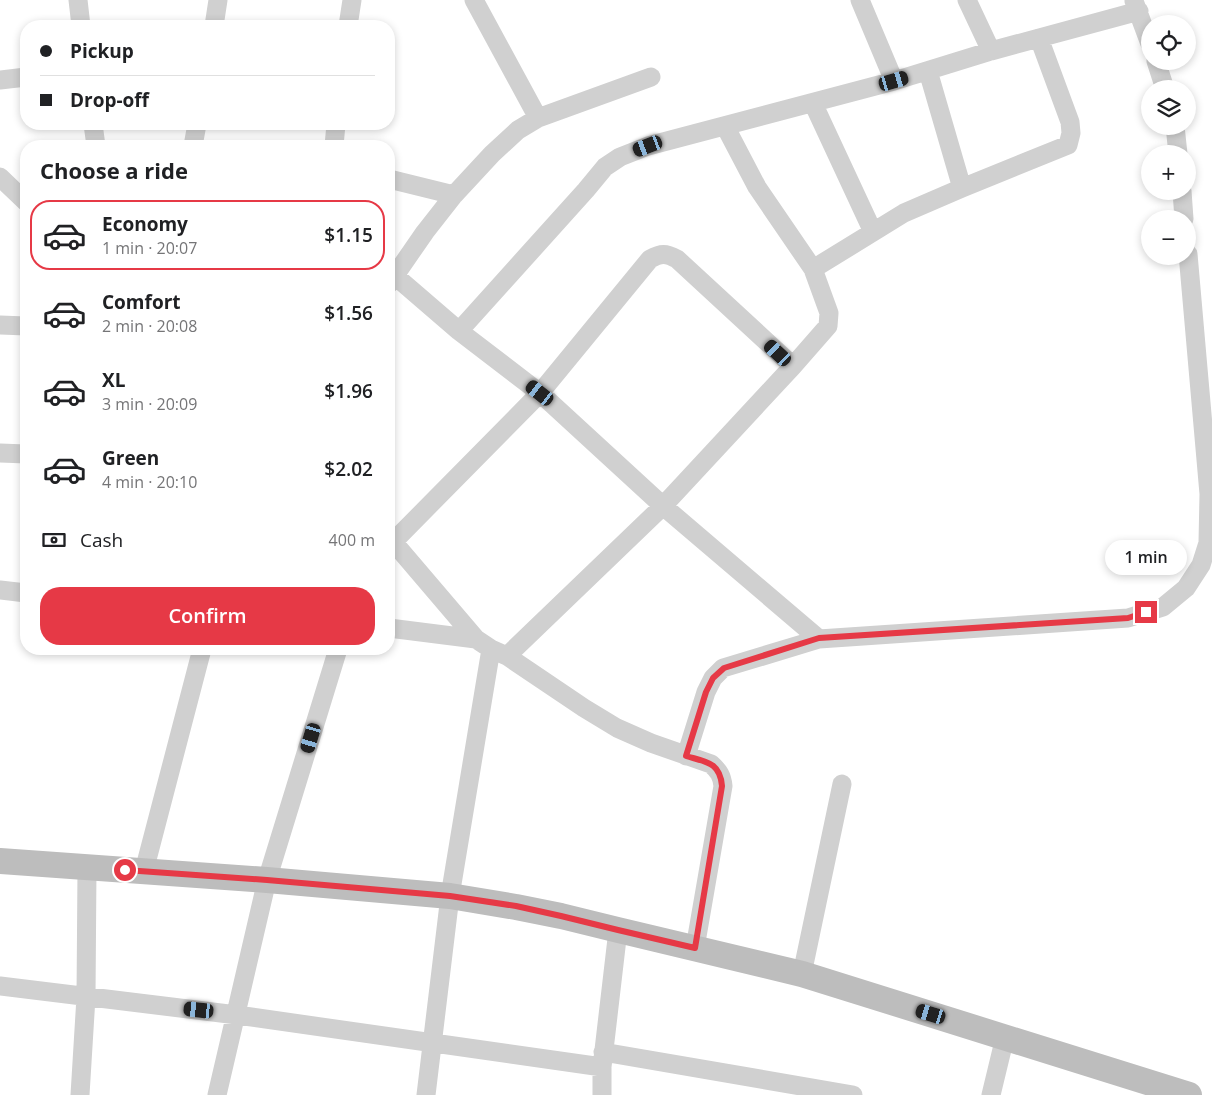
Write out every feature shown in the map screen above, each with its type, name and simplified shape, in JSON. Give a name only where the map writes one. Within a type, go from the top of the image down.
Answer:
[{"type":"street","points":[[78,0],[80,20]]},
{"type":"street","points":[[215,20],[218,0]]},
{"type":"street","points":[[474,0],[538,118]]},
{"type":"street","points":[[860,0],[894,81]]},
{"type":"street","points":[[967,0],[990,51]]},
{"type":"street","points":[[350,20],[356,2]]},
{"type":"street","points":[[460,331],[605,167],[620,157],[648,146],[894,81],[1039,38],[1136,6],[1141,20]]},
{"type":"street","points":[[813,268],[904,213],[1068,145],[1071,132],[1070,122],[1039,38]]},
{"type":"street","points":[[928,71],[962,188]]},
{"type":"street","points":[[395,276],[425,232],[454,195],[492,154],[518,130],[538,118],[651,77]]},
{"type":"street","points":[[0,80],[20,78]]},
{"type":"street","points":[[813,103],[873,232]]},
{"type":"street","points":[[426,1095],[450,896],[491,648],[663,506],[828,326],[829,313],[813,268],[757,187],[725,126]]},
{"type":"street","points":[[0,177],[20,196]]},
{"type":"street","points":[[395,180],[454,195]]},
{"type":"street","points":[[395,535],[540,393],[650,259],[658,255],[668,254],[677,259],[793,366]]},
{"type":"street","points":[[686,756],[706,692],[713,678],[724,668],[819,638],[1128,618],[1163,607],[1186,588],[1201,565],[1208,543],[1209,494],[1189,265]]},
{"type":"street","points":[[395,282],[540,393],[663,506],[819,638]]},
{"type":"street","points":[[0,325],[20,326]]},
{"type":"street","points":[[0,453],[20,454]]},
{"type":"street","points":[[395,543],[491,648],[617,728],[651,743],[711,764],[718,770],[722,777],[722,786],[695,948]]},
{"type":"street","points":[[0,590],[20,592]]},
{"type":"street","points":[[395,629],[491,648]]},
{"type":"street","points":[[144,871],[200,655]]},
{"type":"street","points":[[217,1095],[267,880],[336,655]]},
{"type":"street","points":[[802,974],[842,784]]},
{"type":"street","points":[[0,861],[267,880],[450,896],[516,906],[802,974],[1188,1095]]},
{"type":"street","points":[[80,1095],[86,997],[87,868]]},
{"type":"street","points":[[602,1095],[603,1059],[618,930]]},
{"type":"street","points":[[0,986],[236,1014],[432,1042],[603,1059],[852,1095]]},
{"type":"street","points":[[991,1095],[1005,1037]]},
{"type":"route","points":[[125,870],[450,896],[516,906],[695,948],[722,777],[711,764],[686,756],[706,692],[713,678],[724,668],[819,638],[1128,618],[1146,612]]}]
